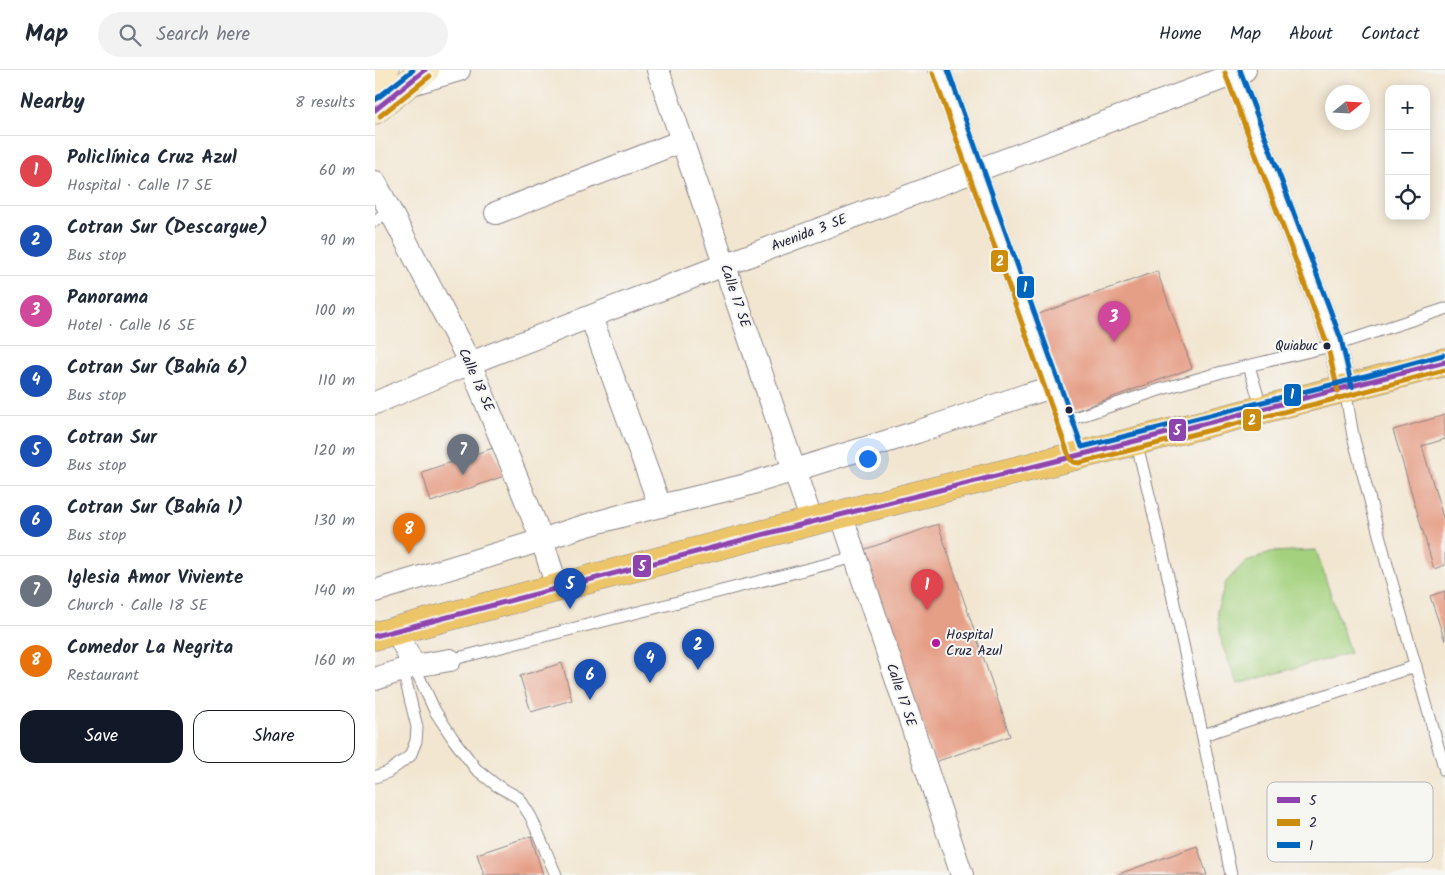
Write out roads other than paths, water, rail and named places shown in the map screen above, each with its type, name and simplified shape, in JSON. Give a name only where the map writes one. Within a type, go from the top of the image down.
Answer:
[{"type":"highway","points":[[386,633],[841,514],[1262,410],[1445,362]]},
{"type":"street","points":[[375,78],[459,70]]},
{"type":"street","name":"Calle 17 SE","points":[[658,70],[812,522]]},
{"type":"street","points":[[940,70],[1077,456]]},
{"type":"street","points":[[1237,71],[1335,346],[1345,389]]},
{"type":"street","name":"Avenida 3 SE","points":[[375,403],[470,363],[724,265],[1237,71]]},
{"type":"street","points":[[375,110],[405,75]]},
{"type":"street","points":[[496,213],[682,141]]},
{"type":"street","name":"Calle 18 SE","points":[[375,182],[382,215],[470,363],[542,540],[557,587]]},
{"type":"street","points":[[591,317],[660,506]]},
{"type":"street","points":[[375,591],[609,518],[721,492],[917,432],[1026,394],[1053,387]]},
{"type":"street","name":"Calle 17 SE","points":[[841,514],[963,875]]},
{"type":"street","points":[[386,633],[409,668]]},
{"type":"street","points":[[375,679],[409,668],[450,660]]},
{"type":"lane","points":[[1065,421],[1162,389],[1222,372],[1335,346],[1445,309]]},
{"type":"lane","points":[[1249,366],[1262,410]]},
{"type":"lane","points":[[1345,389],[1353,436],[1445,771]]},
{"type":"lane","points":[[1136,441],[1203,735],[1231,875]]},
{"type":"lane","points":[[450,660],[855,557]]},
{"type":"lane","points":[[1203,735],[1416,666]]},
{"type":"lane","points":[[375,777],[388,772],[410,756],[416,741],[417,727],[407,679],[409,668]]},
{"type":"lane","points":[[409,668],[435,711],[476,769],[496,785],[519,798],[531,817],[556,875]]},
{"type":"place","name":"Panorama","points":[[1114,342]]},
{"type":"place","name":"Quiabuc","points":[[1327,346]]},
{"type":"place","name":"Iglesia Amor Viviente","points":[[463,475]]},
{"type":"place","name":"Comedor La Negrita","points":[[409,554]]},
{"type":"place","name":"Cotran Sur","points":[[570,609]]},
{"type":"place","name":"Policlínica Cruz Azul","points":[[927,610]]},
{"type":"place","name":"Hospital Cruz Azul","points":[[936,643]]},
{"type":"place","name":"Cotran Sur (Descargue)","points":[[698,670]]},
{"type":"place","name":"Cotran Sur (Bahía 6)","points":[[650,683]]},
{"type":"place","name":"Cotran Sur (Bahía 1)","points":[[590,700]]}]
